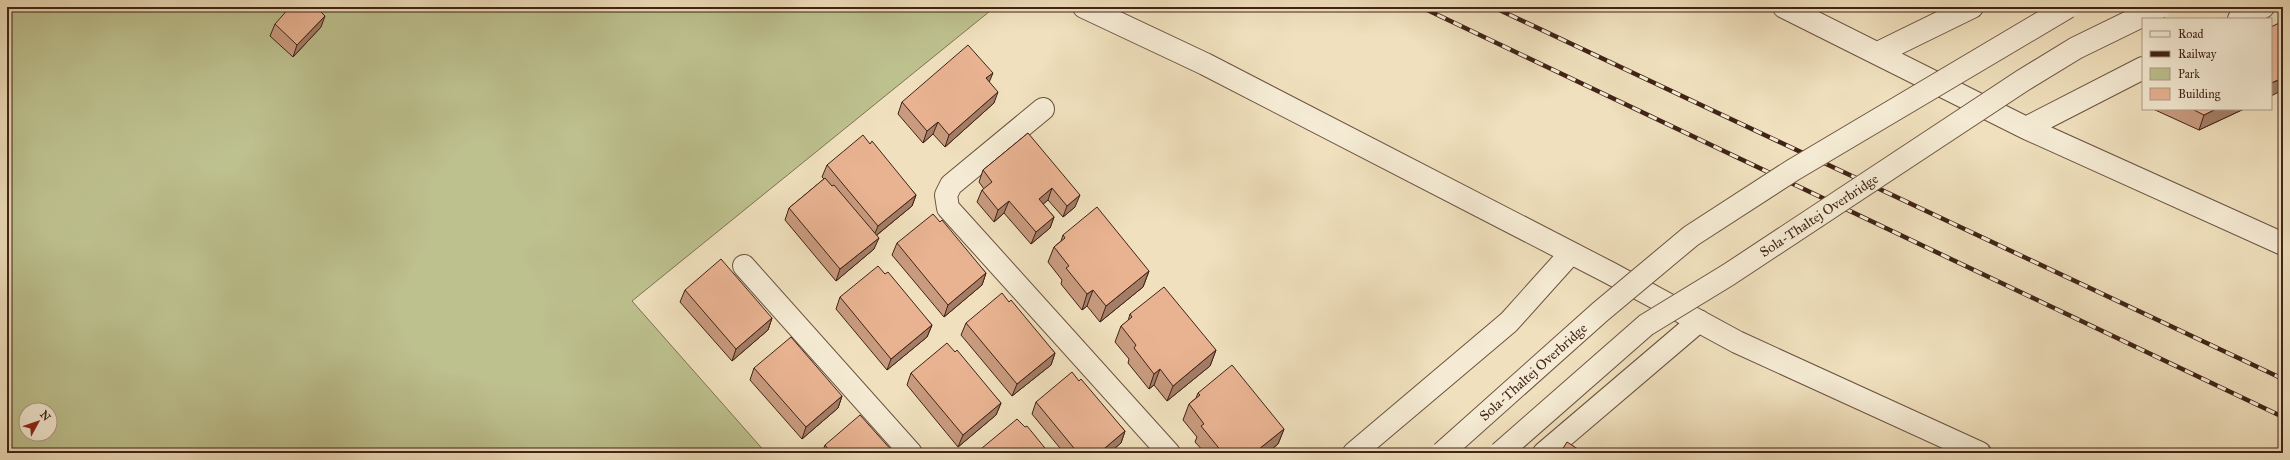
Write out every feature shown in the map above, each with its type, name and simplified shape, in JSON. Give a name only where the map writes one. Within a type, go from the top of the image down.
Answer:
[{"type":"street","points":[[1084,7],[1205,64],[1571,253],[1737,342],[1980,453]]},
{"type":"street","points":[[1784,7],[2026,128],[2283,244]]},
{"type":"street","points":[[1878,53],[1972,7]]},
{"type":"street","name":"Sola-Thaltej Overbridge","points":[[1442,453],[1600,312],[1691,236],[1800,166],[2068,7]]},
{"type":"street","name":"Sola-Thaltej Overbridge","points":[[1500,453],[1646,325],[1728,275],[2022,80],[2076,48],[2160,7]]},
{"type":"street","points":[[2241,18],[2263,7]]},
{"type":"street","points":[[2026,128],[2142,69]]},
{"type":"street","points":[[1043,109],[951,185],[946,195],[948,208],[1169,453]]},
{"type":"street","points":[[1354,453],[1509,322],[1571,253]]},
{"type":"street","points":[[744,266],[911,453]]},
{"type":"street","points":[[1544,453],[1700,321]]},
{"type":"green space","points":[[7,7],[995,7],[632,301],[766,453],[7,453]]},
{"type":"building","points":[[290,7],[316,7],[325,16],[297,45],[275,24]]},
{"type":"building","points":[[2283,21],[2283,78],[2272,83],[2272,26]]},
{"type":"building","points":[[968,45],[993,73],[986,78],[998,92],[949,135],[938,122],[927,131],[902,102]]},
{"type":"building","points":[[2194,110],[2214,110],[2204,115]]},
{"type":"building","points":[[1028,133],[1080,195],[1067,206],[1052,188],[1039,199],[1054,217],[1036,232],[1009,201],[998,210],[982,190],[992,182],[983,170]]},
{"type":"building","points":[[863,135],[870,144],[872,141],[916,195],[878,226],[827,165]]},
{"type":"building","points":[[825,178],[832,186],[834,185],[879,238],[840,269],[789,208]]},
{"type":"building","points":[[1097,207],[1149,271],[1106,306],[1093,290],[1087,294],[1066,268],[1069,266],[1054,247],[1065,238],[1063,235]]},
{"type":"building","points":[[933,214],[940,222],[942,220],[986,273],[948,305],[897,243]]},
{"type":"building","points":[[721,259],[772,318],[736,349],[685,290]]},
{"type":"building","points":[[878,266],[885,274],[888,272],[932,325],[891,359],[840,297]]},
{"type":"building","points":[[1164,287],[1216,350],[1173,386],[1160,369],[1154,374],[1134,348],[1136,345],[1121,326],[1132,317],[1130,314]]},
{"type":"building","points":[[1002,293],[1009,302],[1011,300],[1055,353],[1017,384],[966,323]]},
{"type":"building","points":[[791,337],[842,396],[806,427],[754,368]]},
{"type":"building","points":[[947,343],[955,352],[957,350],[1001,403],[963,435],[911,373]]},
{"type":"building","points":[[1232,365],[1284,429],[1254,453],[1232,453],[1227,448],[1222,452],[1201,426],[1204,424],[1189,404],[1200,395],[1198,393]]},
{"type":"building","points":[[1072,372],[1079,381],[1081,379],[1125,431],[1099,453],[1078,453],[1036,402]]},
{"type":"building","points":[[860,415],[894,453],[831,453],[825,445]]},
{"type":"building","points":[[1017,419],[1025,427],[1027,426],[1049,453],[976,453]]},
{"type":"building","points":[[1567,442],[1584,453],[1560,453]]},
{"type":"railway","points":[[1421,7],[2283,417]]},
{"type":"railway","points":[[1493,7],[2283,379]]}]
